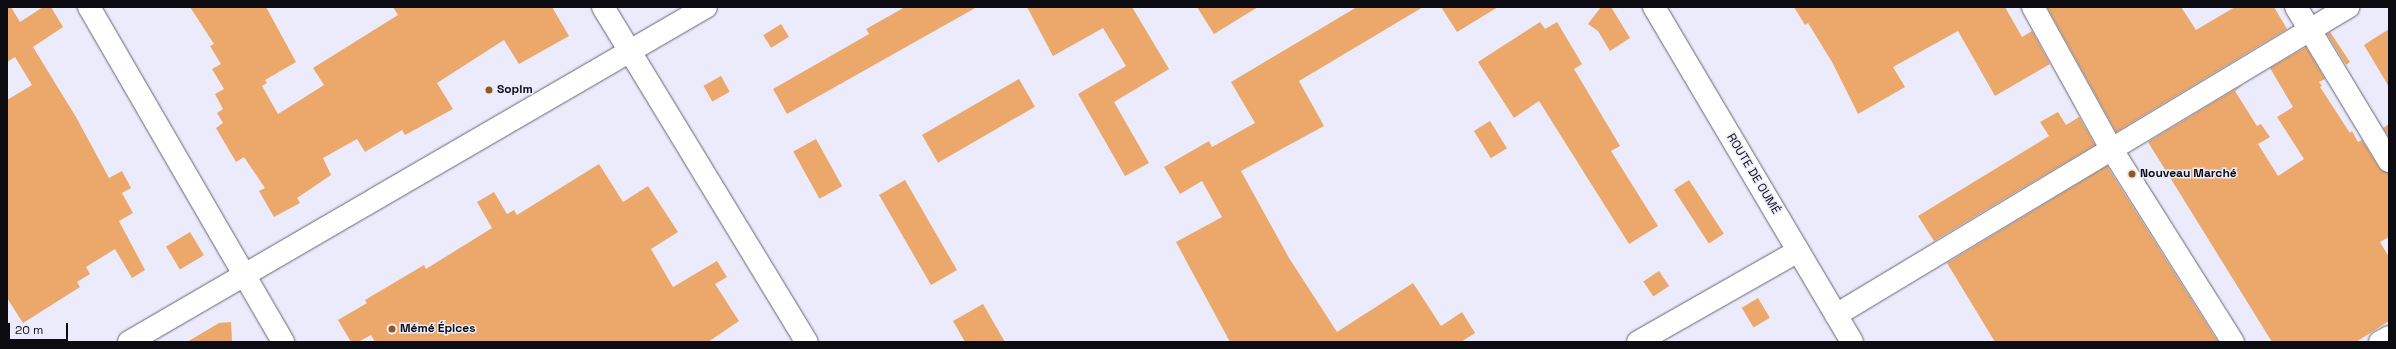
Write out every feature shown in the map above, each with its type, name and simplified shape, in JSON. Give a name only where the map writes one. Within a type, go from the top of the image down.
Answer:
[{"type":"street","points":[[89,7],[283,342]]},
{"type":"street","points":[[603,7],[628,51],[807,342]]},
{"type":"street","points":[[129,342],[706,7]]},
{"type":"street","name":"ROUTE DE OUMÉ","points":[[1654,7],[1852,342]]},
{"type":"street","points":[[2033,7],[2112,150],[2232,342]]},
{"type":"street","points":[[2296,7],[2389,161]]},
{"type":"street","points":[[1836,315],[2348,7]]},
{"type":"street","points":[[1638,342],[1798,251]]},
{"type":"street","points":[[2380,342],[2389,337]]},
{"type":"building","points":[[7,7],[11,7],[20,22],[43,7],[51,7],[63,27],[33,47],[76,117],[109,178],[122,171],[131,188],[122,193],[133,213],[119,221],[145,270],[132,278],[115,249],[86,267],[90,274],[77,282],[80,287],[23,323],[7,298],[7,100],[32,85],[15,57],[7,62]]},
{"type":"building","points":[[190,7],[266,7],[296,62],[265,80],[267,83],[262,86],[278,114],[324,85],[313,68],[398,15],[393,7],[552,7],[569,36],[519,64],[504,40],[437,83],[453,109],[405,135],[402,130],[365,152],[357,139],[323,158],[331,175],[297,198],[300,203],[274,217],[259,191],[265,188],[244,157],[236,162],[216,128],[223,123],[217,113],[223,109],[215,94],[224,89],[212,69],[221,64],[210,46],[214,44]]},
{"type":"building","points":[[905,7],[977,7],[787,114],[773,89],[869,34],[866,29]]},
{"type":"building","points":[[1027,7],[1132,7],[1169,69],[1114,102],[1149,163],[1125,176],[1078,94],[1126,66],[1103,28],[1053,56]]},
{"type":"building","points":[[1197,7],[1258,7],[1214,34]]},
{"type":"building","points":[[1357,7],[1423,7],[1299,81],[1324,126],[1241,171],[1289,258],[1337,332],[1413,283],[1441,326],[1462,312],[1475,333],[1461,342],[1230,342],[1176,242],[1222,217],[1202,181],[1180,194],[1164,167],[1209,141],[1212,147],[1255,123],[1231,82]]},
{"type":"building","points":[[1441,7],[1498,7],[1457,32]]},
{"type":"building","points":[[1601,7],[1611,7],[1630,38],[1610,51],[1598,31],[1588,24]]},
{"type":"building","points":[[1794,7],[2005,7],[2022,37],[2032,31],[2050,64],[1995,96],[1958,31],[1893,67],[1905,87],[1858,114],[1832,62],[1808,23],[1805,25]]},
{"type":"building","points":[[2047,7],[2181,7],[2196,30],[2235,7],[2274,7],[2287,29],[2116,132]]},
{"type":"building","points":[[1540,22],[1545,29],[1557,22],[1582,64],[1574,69],[1620,146],[1611,151],[1658,226],[1629,244],[1539,101],[1514,118],[1478,62]]},
{"type":"building","points":[[781,24],[789,37],[771,48],[763,35]]},
{"type":"building","points":[[2389,29],[2389,87],[2364,45]]},
{"type":"building","points":[[2330,32],[2350,62],[2346,65],[2327,34]]},
{"type":"building","points":[[2306,47],[2325,79],[2319,82],[2322,86],[2320,87],[2350,133],[2352,131],[2358,142],[2362,140],[2379,168],[2389,173],[2389,237],[2380,242],[2389,257],[2389,321],[2356,342],[2272,342],[2148,142],[2244,84],[2235,91],[2257,126],[2261,124],[2270,137],[2258,144],[2278,176],[2304,159],[2277,117],[2293,107],[2270,68]]},
{"type":"building","points":[[721,76],[730,92],[712,101],[704,86]]},
{"type":"building","points":[[1019,79],[1035,107],[938,163],[922,135]]},
{"type":"building","points":[[2058,112],[2066,125],[2079,117],[2095,145],[1934,241],[1918,216],[2049,136],[2040,122]]},
{"type":"building","points":[[1490,121],[1507,148],[1491,158],[1474,131]]},
{"type":"building","points":[[2389,124],[2389,137],[2383,128]]},
{"type":"building","points":[[816,139],[842,186],[819,199],[793,152]]},
{"type":"building","points":[[599,164],[623,202],[648,186],[678,232],[651,249],[673,287],[717,261],[727,277],[715,284],[739,321],[708,342],[375,342],[371,335],[358,342],[351,342],[338,320],[367,303],[365,300],[424,265],[426,269],[492,228],[477,202],[494,192],[507,214],[514,210],[517,215]]},
{"type":"building","points":[[2107,166],[2218,342],[1995,342],[1947,263]]},
{"type":"building","points":[[905,180],[957,270],[931,285],[879,195]]},
{"type":"building","points":[[1689,180],[1724,234],[1709,243],[1674,190]]},
{"type":"building","points":[[190,232],[204,255],[180,270],[166,246]]},
{"type":"building","points":[[1659,271],[1669,286],[1653,297],[1643,282]]},
{"type":"building","points":[[1758,298],[1770,318],[1754,328],[1742,308]]},
{"type":"building","points":[[983,304],[1005,342],[965,342],[953,321]]},
{"type":"building","points":[[231,322],[232,341],[187,342],[219,323]]},
{"type":"place","name":"Sopim","points":[[489,90]]},
{"type":"place","name":"Nouveau Marché","points":[[2132,174]]},
{"type":"place","name":"Mémé Épices","points":[[392,329]]}]
